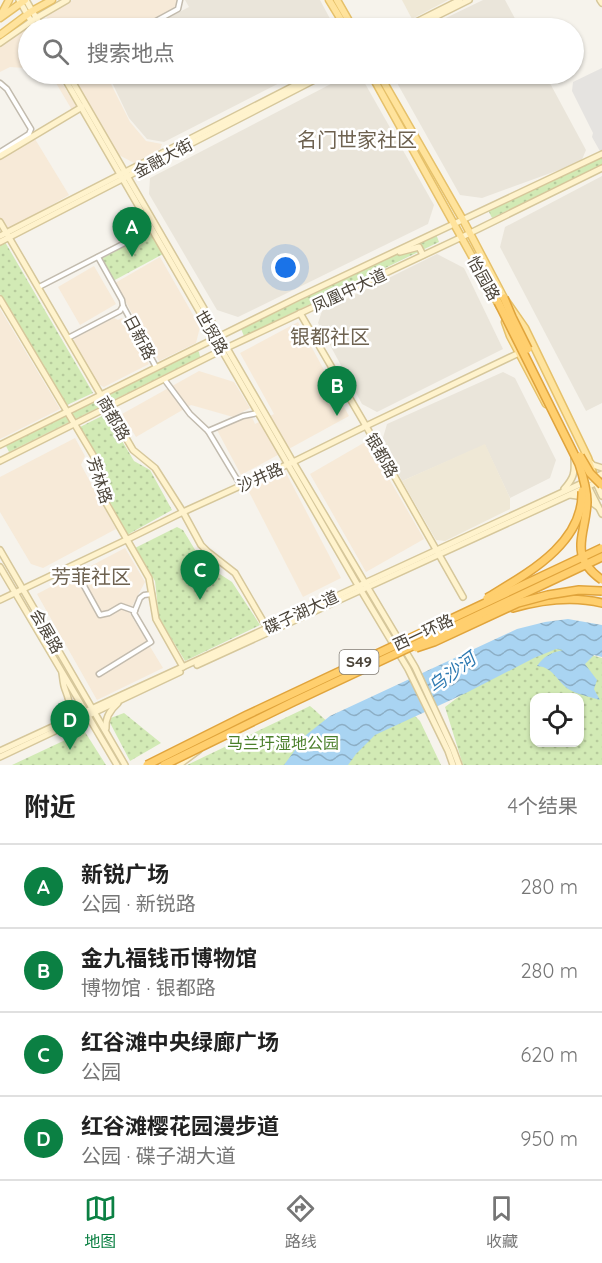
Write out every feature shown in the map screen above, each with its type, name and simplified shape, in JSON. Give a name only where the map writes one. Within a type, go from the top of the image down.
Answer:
[{"type":"highway","points":[[501,300],[571,441],[584,481],[587,502],[581,543],[582,557],[593,573],[602,580]]},
{"type":"highway","points":[[571,441],[597,475],[599,481]]},
{"type":"highway","points":[[452,618],[521,577],[565,540],[574,526],[582,497],[582,481],[571,441]]},
{"type":"highway","name":"西一环路","points":[[147,765],[246,714],[602,548]]},
{"type":"highway","name":"西一环路","points":[[164,765],[602,557]]},
{"type":"highway","points":[[388,657],[434,642],[518,603],[579,590],[602,591]]},
{"type":"highway","points":[[501,611],[552,600],[581,599],[602,603]]},
{"type":"main road","points":[[0,9],[9,0]]},
{"type":"main road","points":[[0,17],[9,0]]},
{"type":"main road","points":[[22,18],[52,0]]},
{"type":"main road","points":[[37,18],[67,0]]},
{"type":"main road","points":[[329,0],[340,18]]},
{"type":"main road","points":[[337,0],[347,18]]},
{"type":"main road","points":[[424,18],[460,0]]},
{"type":"main road","points":[[433,18],[469,0]]},
{"type":"main road","points":[[0,17],[22,1],[33,18]]},
{"type":"main road","points":[[0,35],[18,21]]},
{"type":"main road","points":[[0,43],[18,31]]},
{"type":"main road","name":"世贸路","points":[[68,84],[218,337]]},
{"type":"main road","name":"世贸路","points":[[74,84],[259,413],[291,463]]},
{"type":"main road","name":"金融大街","points":[[0,242],[8,235],[298,84]]},
{"type":"main road","name":"金融大街","points":[[124,175],[306,84]]},
{"type":"main road","name":"怡园路","points":[[377,84],[454,224],[501,300],[525,328],[599,481]]},
{"type":"main road","name":"怡园路","points":[[385,84],[470,233],[501,300],[510,336],[587,484]]},
{"type":"main road","points":[[0,154],[82,107]]},
{"type":"main road","name":"凤凰中大道","points":[[0,446],[156,367],[602,154]]},
{"type":"main road","name":"凤凰中大道","points":[[0,461],[224,348],[462,237],[602,168]]},
{"type":"main road","name":"商都路","points":[[0,222],[133,450],[155,468],[201,545],[235,573],[267,628]]},
{"type":"main road","name":"金融大街","points":[[0,236],[8,235]]},
{"type":"main road","points":[[387,256],[419,247],[423,255]]},
{"type":"main road","name":"芳林路","points":[[0,299],[96,460],[102,496],[149,578],[156,619],[183,667]]},
{"type":"main road","name":"银都路","points":[[300,313],[463,597]]},
{"type":"main road","name":"世贸路","points":[[224,348],[363,587],[415,667],[418,682],[430,707]]},
{"type":"main road","name":"沙井路","points":[[0,600],[519,353]]},
{"type":"main road","points":[[7,442],[3,448],[4,453],[8,455],[15,453]]},
{"type":"main road","points":[[574,458],[573,478],[563,494],[584,497],[598,507]]},
{"type":"main road","points":[[588,458],[593,465],[602,468]]},
{"type":"main road","name":"碟子湖大道","points":[[94,710],[123,699],[563,494],[599,481],[602,474]]},
{"type":"main road","points":[[599,481],[602,496]]},
{"type":"main road","points":[[587,484],[602,514]]},
{"type":"main road","name":"会展路","points":[[0,550],[125,765]]},
{"type":"main road","name":"会展路","points":[[0,567],[117,765]]},
{"type":"main road","name":"碟子湖大道","points":[[0,756],[183,667],[363,587]]},
{"type":"main road","points":[[57,725],[70,710],[62,672]]},
{"type":"main road","points":[[108,736],[105,727],[106,719],[113,707],[123,699]]},
{"type":"main road","points":[[430,707],[453,765]]},
{"type":"main road","points":[[430,707],[459,765]]},
{"type":"main road","name":"碟子湖大道","points":[[0,751],[87,714]]},
{"type":"main road","points":[[179,765],[212,741]]},
{"type":"street","points":[[161,18],[178,9],[180,0]]},
{"type":"street","points":[[0,83],[7,89],[31,129],[29,134],[0,154]]},
{"type":"street","points":[[39,287],[152,229]]},
{"type":"street","name":"日新路","points":[[98,257],[156,367]]},
{"type":"street","name":"日新路","points":[[68,338],[120,311],[123,306]]},
{"type":"street","name":"日新路","points":[[164,379],[190,414],[208,431],[241,486]]},
{"type":"street","points":[[208,431],[243,416],[259,413]]},
{"type":"street","points":[[73,566],[100,615],[110,613],[121,606],[135,611]]},
{"type":"street","points":[[99,674],[151,642],[134,613],[140,598],[152,594]]},
{"type":"shaded area","points":[[73,0],[178,0],[177,9],[159,18],[47,18],[45,15]]},
{"type":"shaded area","points":[[185,0],[320,0],[330,18],[168,18],[189,7]]},
{"type":"shaded area","points":[[402,0],[448,0],[414,18],[411,18]]},
{"type":"shaded area","points":[[483,0],[505,0],[515,18],[446,18]]},
{"type":"shaded area","points":[[18,33],[18,68],[10,67],[0,72],[0,46]]},
{"type":"shaded area","points":[[602,68],[601,153],[572,91],[573,84],[584,84],[584,77]]},
{"type":"shaded area","points":[[57,84],[62,84],[77,107],[72,110]]},
{"type":"shaded area","points":[[77,84],[111,84],[130,122],[146,141],[162,144],[160,149],[134,163],[119,155]]},
{"type":"shaded area","points":[[113,84],[277,84],[164,142],[147,139],[129,118]]},
{"type":"shaded area","points":[[331,84],[365,84],[434,205],[428,224],[238,317],[217,310],[149,194],[150,178]]},
{"type":"shaded area","points":[[398,84],[550,84],[586,150],[581,162],[482,198],[460,195]]},
{"type":"shaded area","points":[[35,139],[69,195],[8,230],[0,218],[0,159]]},
{"type":"shaded area","points":[[602,176],[602,403],[586,411],[500,247],[505,227]]},
{"type":"shaded area","points":[[437,254],[464,268],[503,349],[377,412],[362,404],[318,323],[322,311]]},
{"type":"shaded area","points":[[160,257],[200,327],[196,343],[159,361],[115,283]]},
{"type":"shaded area","points":[[94,266],[116,304],[80,325],[58,287]]},
{"type":"shaded area","points":[[0,309],[60,409],[0,439]]},
{"type":"shaded area","points":[[114,318],[118,320],[122,318],[149,364],[104,387],[96,383],[72,344],[75,338]]},
{"type":"shaded area","points":[[298,322],[349,416],[241,475],[217,430],[251,415],[255,424],[274,414],[240,353]]},
{"type":"shaded area","points":[[199,371],[234,382],[250,408],[233,417],[191,405],[136,437],[122,414]]},
{"type":"shaded area","points":[[503,372],[515,378],[556,460],[550,478],[510,498],[485,445],[402,481],[382,441],[387,424]]},
{"type":"shaded area","points":[[75,438],[85,456],[81,465],[116,529],[43,568],[31,564],[0,512],[0,477]]},
{"type":"shaded area","points":[[367,441],[424,539],[366,572],[310,474]]},
{"type":"shaded area","points":[[485,444],[510,498],[510,509],[445,541],[436,540],[402,481]]},
{"type":"shaded area","points":[[285,471],[341,578],[303,597],[248,490]]},
{"type":"shaded area","points":[[125,548],[145,582],[129,612],[163,668],[97,700],[37,594]]},
{"type":"green space","points":[[602,156],[602,165],[492,218],[488,210]]},
{"type":"green space","points":[[151,232],[163,254],[113,281],[101,259]]},
{"type":"green space","points":[[436,234],[439,242],[244,336],[241,329]]},
{"type":"green space","points":[[5,242],[93,393],[67,405],[0,294],[0,245]]},
{"type":"green space","points":[[197,350],[200,357],[9,452],[5,444]]},
{"type":"green space","points":[[106,414],[134,461],[150,470],[172,510],[127,535],[107,496],[102,466],[80,427]]},
{"type":"green space","points":[[177,527],[183,530],[200,558],[209,567],[232,582],[260,625],[185,661],[159,618],[155,581],[135,548]]},
{"type":"green space","points":[[559,646],[602,658],[602,765],[463,765],[445,707],[473,686],[526,656]]},
{"type":"green space","name":"马兰圩湿地公园","points":[[310,706],[328,722],[294,765],[187,765]]},
{"type":"green space","name":"马兰圩湿地公园","points":[[411,712],[420,721],[441,765],[344,765],[358,744]]},
{"type":"green space","points":[[124,713],[161,743],[130,761],[108,719]]},
{"type":"green space","points":[[85,732],[106,765],[12,765],[76,735]]},
{"type":"water","name":"乌沙河","points":[[568,619],[602,625],[602,657],[594,655],[585,664],[597,680],[594,689],[600,700],[572,691],[548,669],[537,666],[548,655],[563,650],[556,649],[375,735],[348,765],[284,765],[306,735],[330,716],[517,629]]},
{"type":"place","name":"新锐广场","points":[[132,257]]},
{"type":"place","name":"金九福钱币博物馆","points":[[337,416]]},
{"type":"place","name":"红谷滩中央绿廊广场","points":[[200,600]]},
{"type":"place","name":"红谷滩樱花园漫步道","points":[[70,750]]},
{"type":"district","name":"名门世家社区","points":[[357,140]]},
{"type":"district","name":"银都社区","points":[[330,337]]},
{"type":"district","name":"芳菲社区","points":[[91,577]]}]
